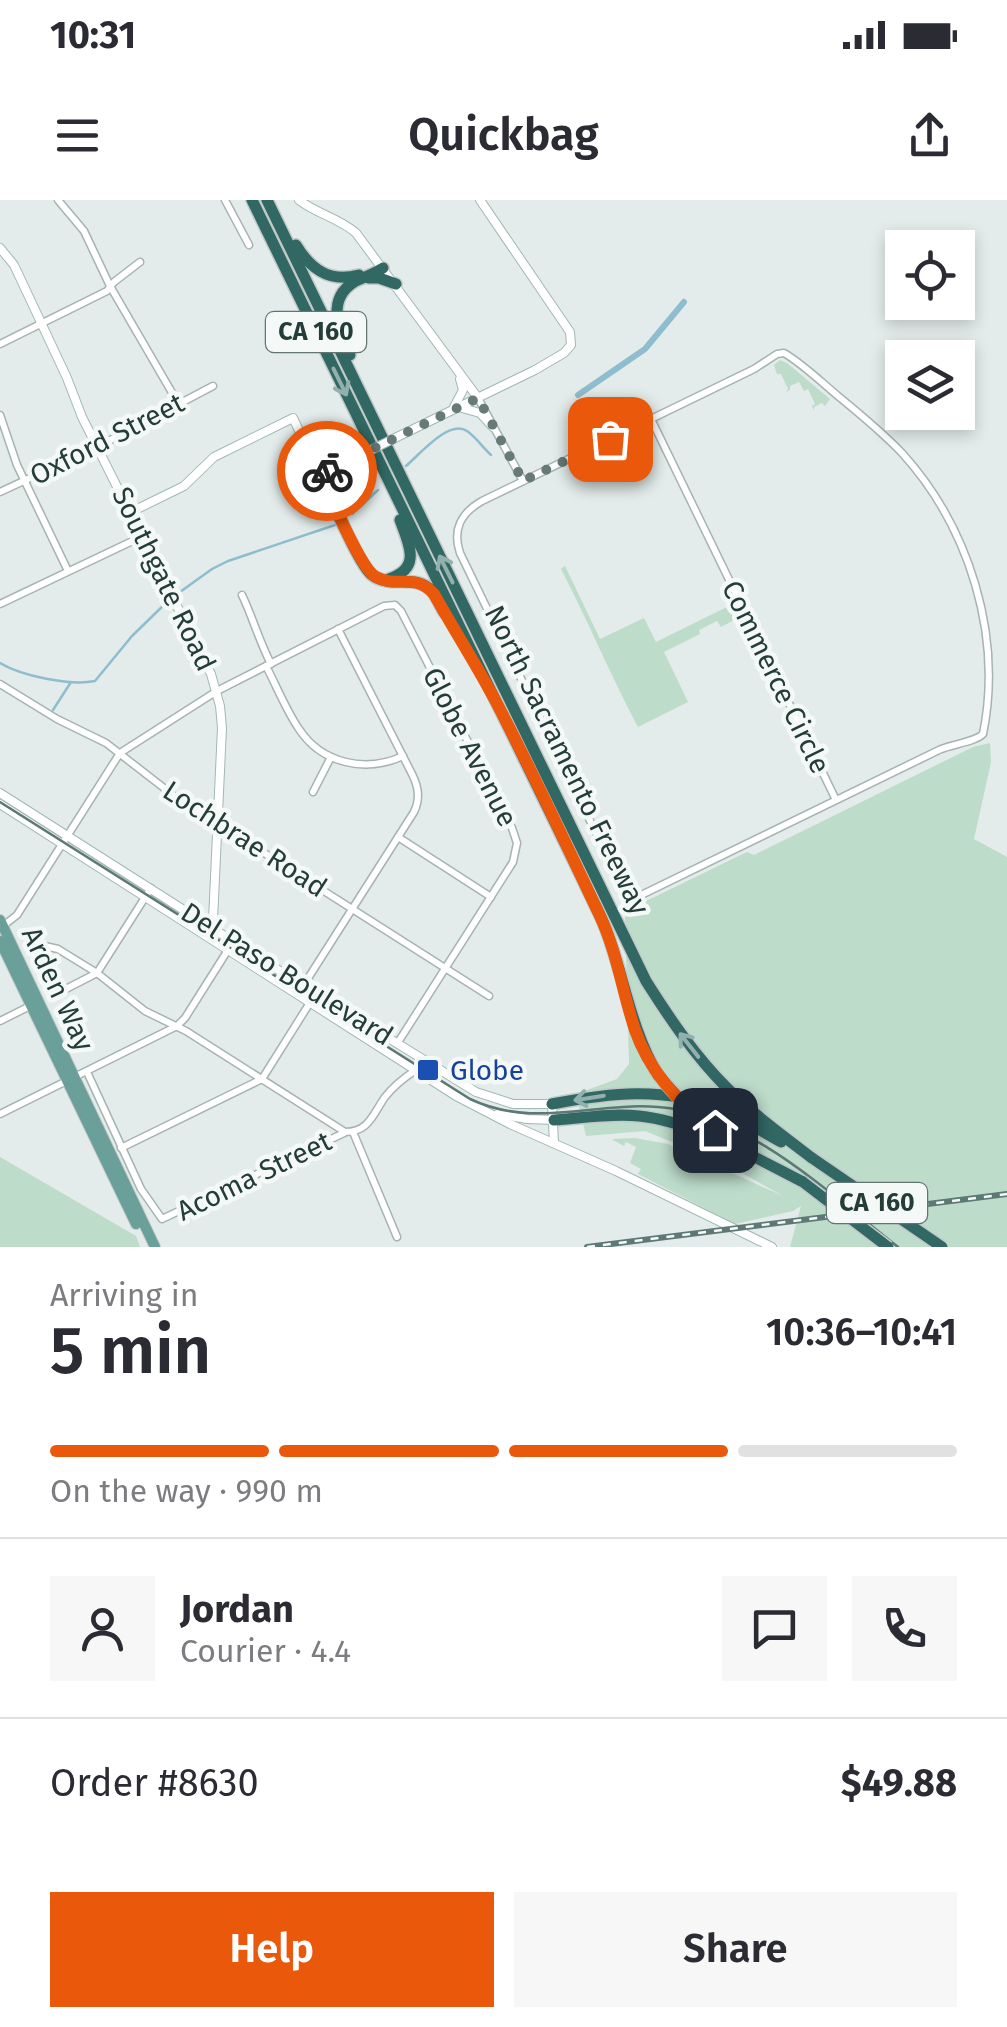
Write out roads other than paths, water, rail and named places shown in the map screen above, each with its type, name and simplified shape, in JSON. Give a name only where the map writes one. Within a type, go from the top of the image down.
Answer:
[{"type":"highway","name":"North Sacramento Freeway","points":[[252,200],[609,937],[644,1052],[658,1075],[694,1114],[715,1130],[792,1171],[888,1247]]},
{"type":"highway","name":"North Sacramento Freeway","points":[[268,200],[646,981],[679,1032],[728,1089],[812,1158],[942,1247]]},
{"type":"highway","points":[[268,200],[305,259],[320,272],[334,278],[349,278],[381,265]]},
{"type":"highway","points":[[378,429],[336,320],[342,294],[381,265]]},
{"type":"highway","points":[[365,278],[396,284]]},
{"type":"highway","points":[[380,465],[411,556],[402,573],[382,580]]},
{"type":"highway","points":[[320,474],[365,566],[382,580],[420,582],[432,591],[496,702]]},
{"type":"highway","points":[[552,1104],[620,1093],[674,1096],[719,1109],[812,1158]]},
{"type":"highway","points":[[554,1120],[614,1116],[657,1119],[686,1127],[803,1182]]},
{"type":"main road","name":"Arden Way","points":[[2,923],[71,1080]]},
{"type":"main road","name":"Arden Way","points":[[0,941],[71,1080]]},
{"type":"main road","points":[[71,1080],[148,1247]]},
{"type":"main road","points":[[128,1199],[155,1247]]},
{"type":"street","points":[[58,200],[82,226],[110,286],[178,403]]},
{"type":"street","points":[[224,200],[249,245]]},
{"type":"street","points":[[299,200],[347,225],[362,239],[478,398],[523,481]]},
{"type":"street","points":[[131,512],[184,486],[214,457],[293,418],[320,474],[564,353],[572,339],[567,328],[480,200]]},
{"type":"street","name":"Southgate Road","points":[[0,248],[14,265],[68,378],[76,404],[217,692],[222,728],[213,920],[208,931]]},
{"type":"street","points":[[0,344],[107,291],[140,262]]},
{"type":"street","points":[[651,419],[784,353],[888,438],[918,473],[950,522],[975,584],[983,622],[988,671],[984,734],[948,746],[836,800]]},
{"type":"street","points":[[444,414],[464,390],[455,366]]},
{"type":"street","name":"Oxford Street","points":[[0,492],[213,386]]},
{"type":"street","points":[[458,408],[476,410],[493,427]]},
{"type":"street","points":[[0,415],[25,482],[68,572]]},
{"type":"street","name":"Commerce Circle","points":[[651,419],[836,800],[628,901],[457,547],[458,524],[467,511],[651,419]]},
{"type":"street","points":[[307,446],[321,460],[340,464]]},
{"type":"street","points":[[334,502],[331,481],[340,464]]},
{"type":"street","points":[[0,604],[143,536]]},
{"type":"street","points":[[242,595],[268,665],[300,730],[316,748],[355,764],[382,764],[403,756]]},
{"type":"street","name":"Globe Avenue","points":[[338,629],[384,606],[394,605],[401,611],[517,839],[515,858],[397,1044]]},
{"type":"street","points":[[2,923],[17,915],[120,753],[217,692],[338,629],[416,781],[418,797],[414,812],[301,990]]},
{"type":"street","name":"Lochbrae Road","points":[[0,684],[120,753],[172,795],[489,996]]},
{"type":"street","points":[[313,792],[331,757]]},
{"type":"street","name":"Del Paso Boulevard","points":[[0,792],[66,840],[301,990],[316,993],[487,1097],[514,1104],[552,1104]]},
{"type":"street","name":"Del Paso Boulevard","points":[[0,804],[66,840]]},
{"type":"street","points":[[398,837],[491,897]]},
{"type":"street","points":[[62,990],[96,974],[148,893]]},
{"type":"street","points":[[36,944],[58,949],[96,974],[161,1024],[162,1035]]},
{"type":"street","points":[[0,1114],[177,1026],[231,946]]},
{"type":"street","name":"Del Paso Boulevard","points":[[301,990],[310,1002],[484,1110],[772,1247]]},
{"type":"street","points":[[121,1148],[262,1079],[316,993]]},
{"type":"street","points":[[0,1020],[31,1006]]},
{"type":"street","points":[[149,1013],[177,1026],[349,1132],[397,1237]]},
{"type":"street","name":"Acoma Street","points":[[162,1219],[365,1127],[386,1095],[416,1070]]},
{"type":"street","name":"Arden Way","points":[[87,1072],[144,1196],[162,1219]]},
{"type":"street","points":[[552,1104],[554,1143]]},
{"type":"street","points":[[484,1110],[554,1120]]},
{"type":"waterway","points":[[578,395],[645,349],[684,302]]},
{"type":"waterway","points":[[406,466],[435,439],[452,430],[467,431],[491,455]]},
{"type":"waterway","points":[[352,514],[378,490]]},
{"type":"waterway","points":[[180,592],[228,561],[335,525]]},
{"type":"waterway","points":[[0,663],[46,679],[95,681],[132,636],[169,600]]},
{"type":"waterway","points":[[53,710],[71,682]]},
{"type":"tram line","points":[[0,802],[470,1099],[517,1112],[634,1106],[691,1112],[723,1124],[786,1159],[898,1247]]},
{"type":"railway","points":[[587,1247],[1007,1194]]},
{"type":"place","name":"Globe","points":[[428,1070]]}]
